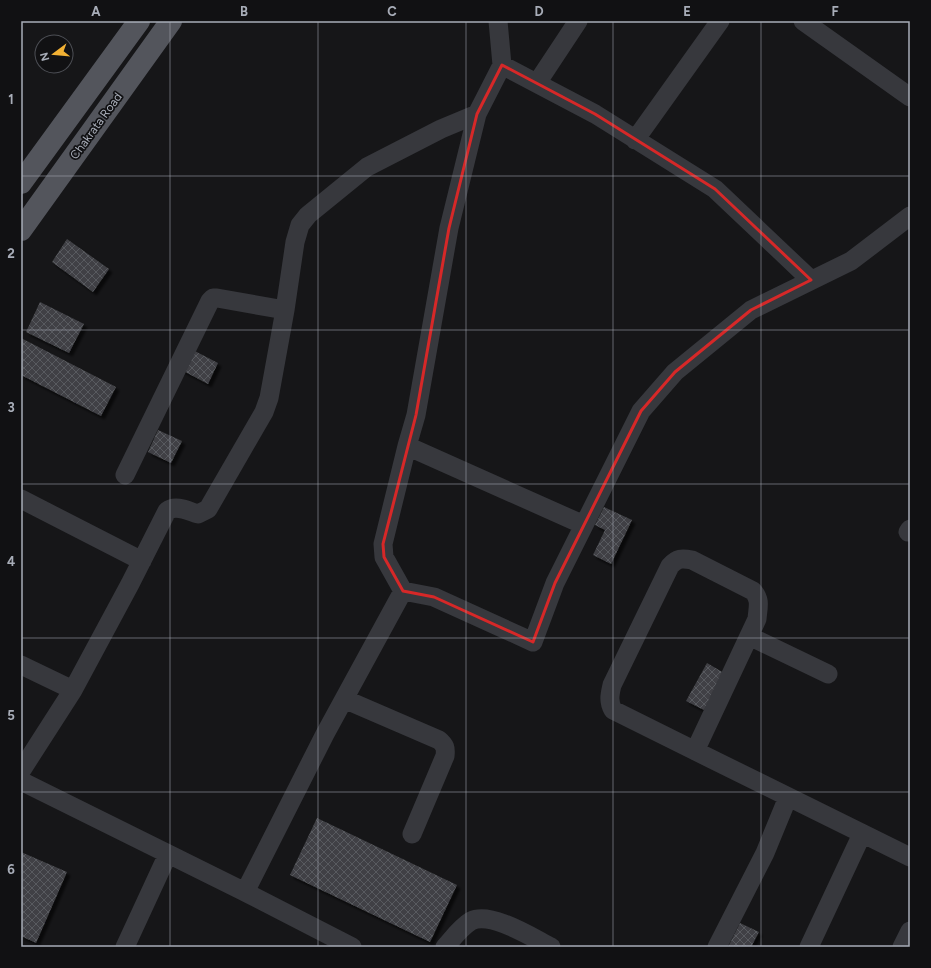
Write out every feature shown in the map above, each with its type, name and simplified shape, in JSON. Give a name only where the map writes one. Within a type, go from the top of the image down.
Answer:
[{"type":"main road","points":[[21,183],[139,21]]},
{"type":"main road","name":"Chakrata Road","points":[[21,230],[171,21]]},
{"type":"street","points":[[498,21],[502,65],[477,114],[449,228],[416,415],[383,544],[384,557],[403,591],[434,597],[533,642],[555,583],[641,411],[675,372],[751,310],[851,261],[910,216]]},
{"type":"street","points":[[537,83],[578,21]]},
{"type":"street","points":[[636,140],[720,21]]},
{"type":"street","points":[[803,21],[910,97]]},
{"type":"street","points":[[502,65],[595,114],[715,189],[811,280]]},
{"type":"street","points":[[21,771],[73,690],[167,511],[171,508],[176,508],[198,514],[208,509],[264,412],[269,398],[294,242],[300,225],[308,214],[367,167],[441,130],[477,114]]},
{"type":"street","points":[[125,476],[210,301],[213,298],[217,298],[284,310]]},
{"type":"street","points":[[407,446],[584,525]]},
{"type":"street","points":[[21,499],[142,561]]},
{"type":"street","points":[[695,751],[757,618],[759,602],[758,596],[753,591],[692,560],[682,558],[675,560],[670,566],[612,685],[609,698],[613,710],[695,751],[788,797],[910,858]]},
{"type":"street","points":[[245,892],[344,699],[403,591]]},
{"type":"street","points":[[749,636],[828,674]]},
{"type":"street","points":[[21,665],[73,690]]},
{"type":"street","points":[[344,699],[439,740],[444,744],[446,751],[445,756],[412,834]]},
{"type":"street","points":[[21,781],[352,947]]},
{"type":"street","points":[[717,947],[765,853],[788,797]]},
{"type":"street","points":[[810,947],[862,834]]},
{"type":"street","points":[[125,947],[168,854]]},
{"type":"street","points":[[445,947],[461,928],[472,921],[482,918],[504,923],[551,947]]},
{"type":"street","points":[[902,947],[910,930]]},
{"type":"highlighted area","points":[[502,65],[595,114],[715,189],[811,280],[751,310],[675,372],[641,411],[555,583],[533,642],[434,597],[403,591],[384,557],[383,544],[416,415],[449,228],[477,114]]},
{"type":"building","points":[[67,239],[109,269],[93,292],[52,262]]},
{"type":"building","points":[[40,302],[84,324],[69,353],[26,332]]},
{"type":"building","points":[[21,338],[116,387],[101,416],[21,375]]},
{"type":"building","points":[[187,347],[218,363],[208,384],[176,367]]},
{"type":"building","points":[[158,430],[182,441],[171,463],[148,452]]},
{"type":"building","points":[[604,507],[632,520],[611,564],[593,555],[605,530],[595,525]]},
{"type":"building","points":[[707,663],[724,673],[704,710],[686,701]]},
{"type":"building","points":[[317,818],[457,885],[430,942],[290,875]]},
{"type":"building","points":[[21,852],[67,872],[36,943],[21,936]]},
{"type":"building","points":[[740,923],[759,932],[751,947],[728,947]]}]
